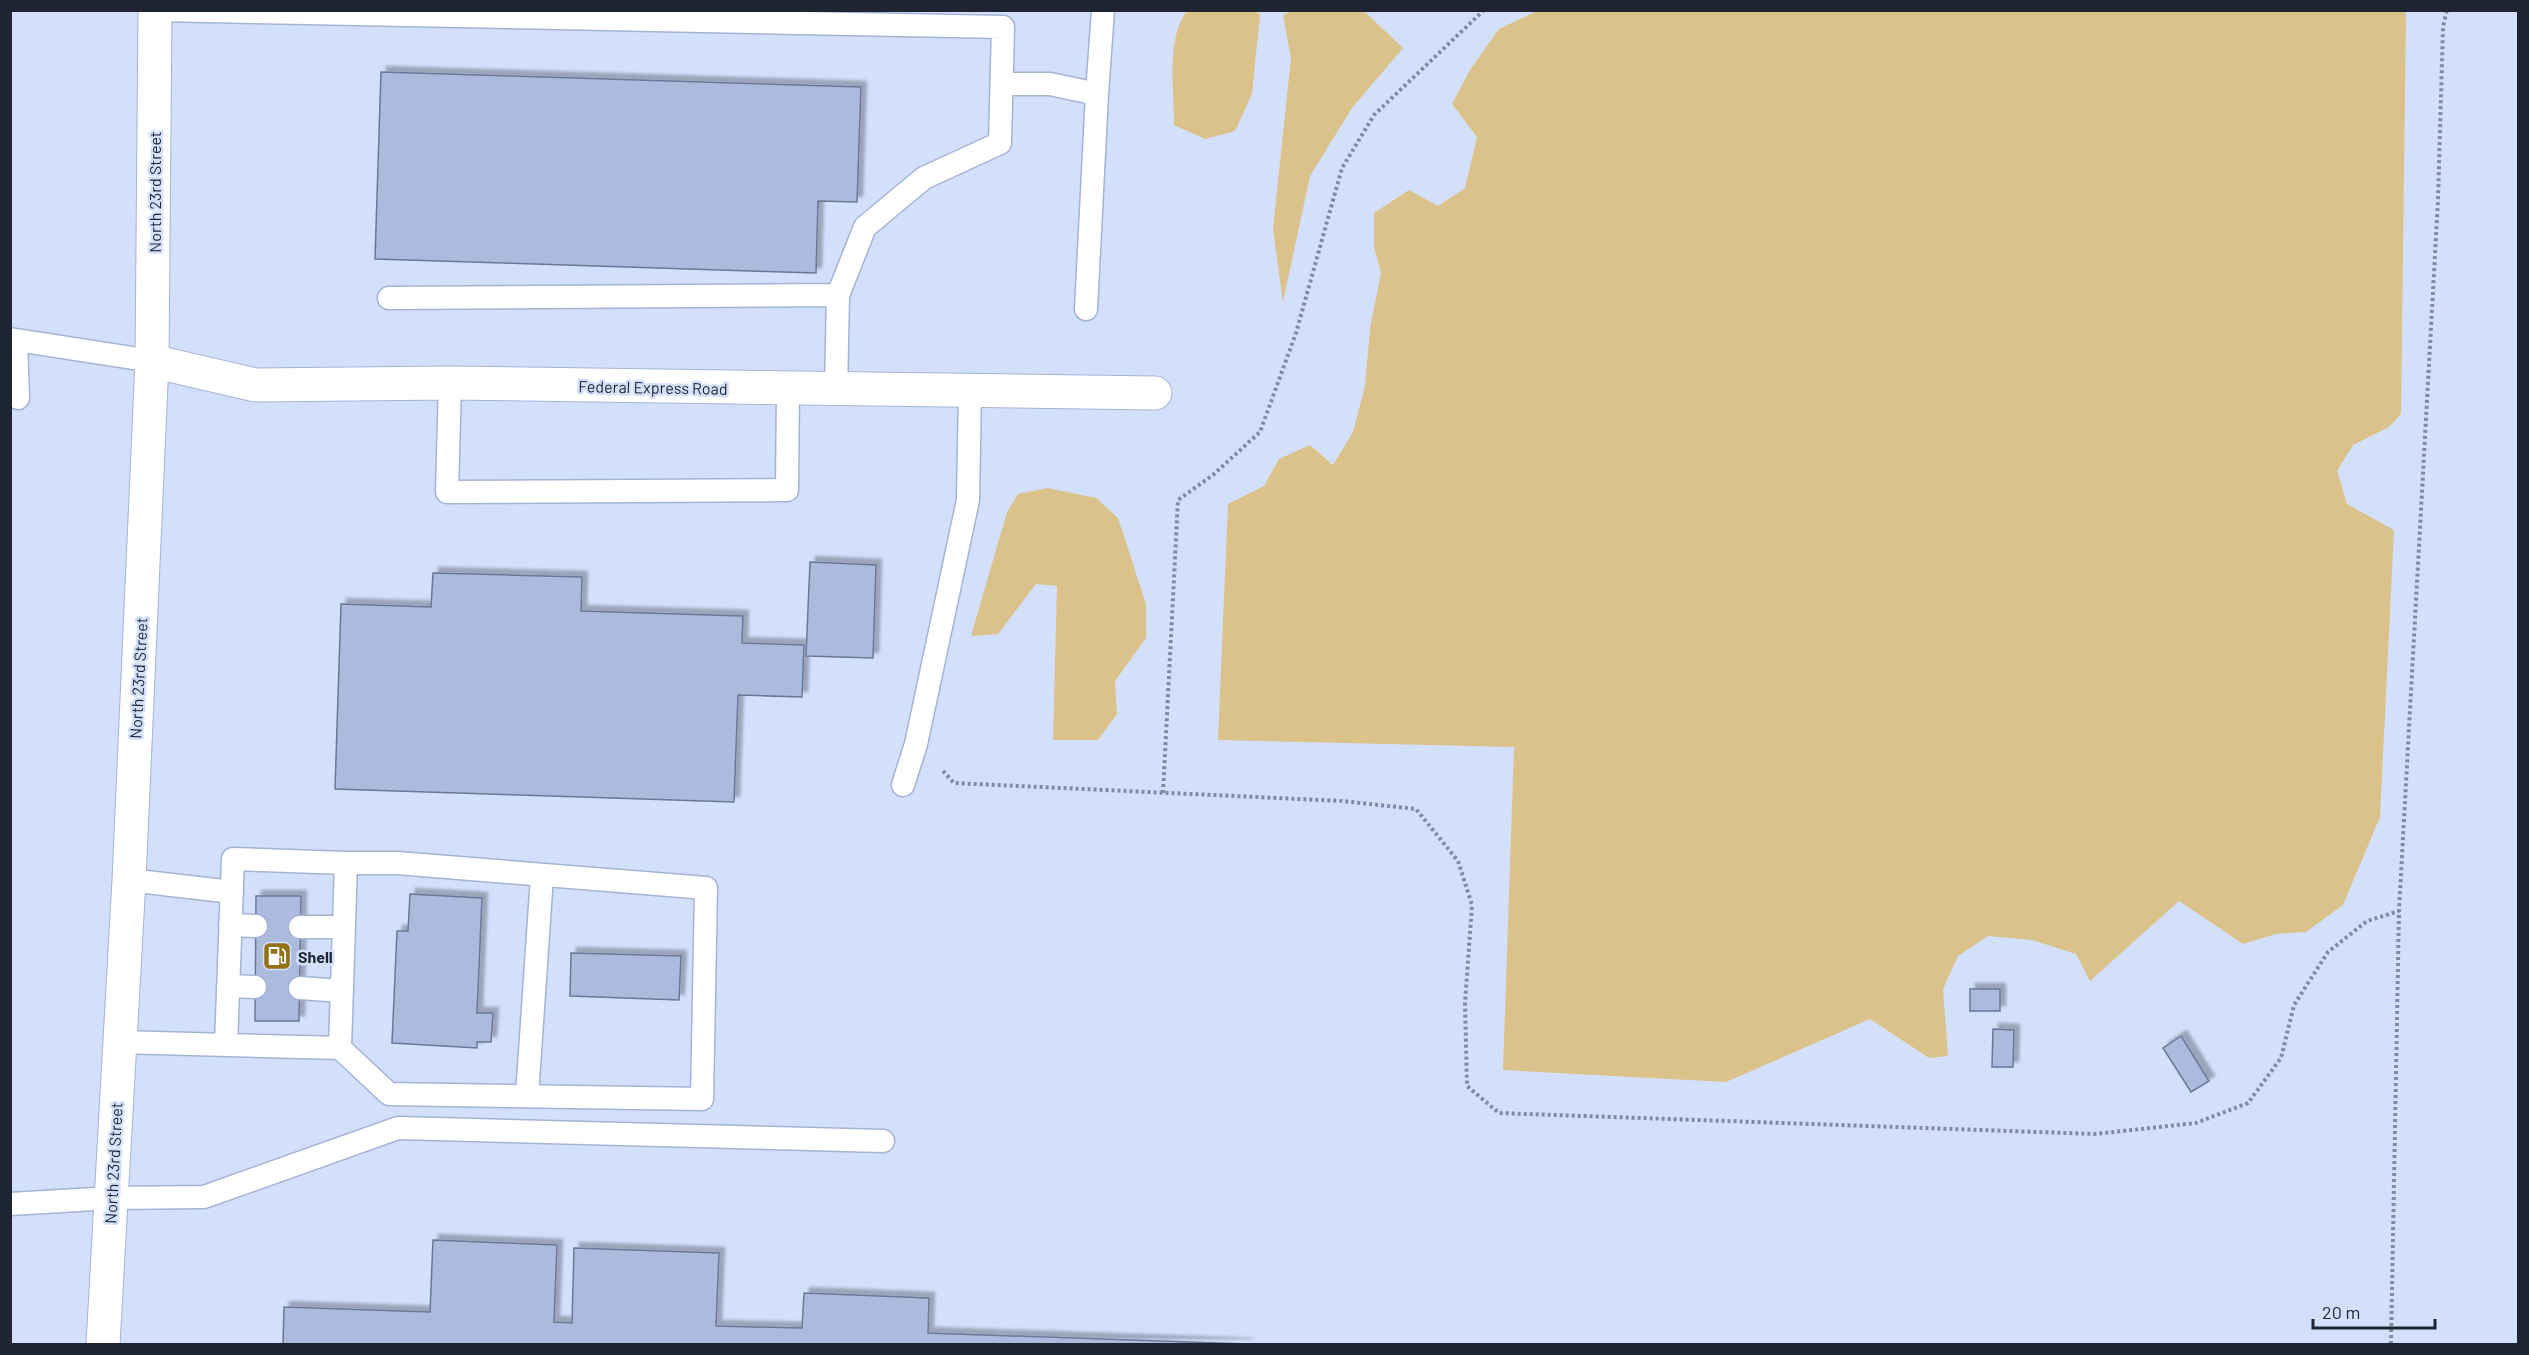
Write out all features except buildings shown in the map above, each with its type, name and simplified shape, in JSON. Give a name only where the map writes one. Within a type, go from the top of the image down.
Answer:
[{"type":"main road","name":"North 23rd Street","points":[[104,1344],[129,879],[153,361],[156,10]]},
{"type":"main road","name":"Federal Express Road","points":[[153,361],[255,385],[450,384],[1155,393]]},
{"type":"lane","points":[[156,10],[1003,27],[1000,143],[924,178],[865,227],[838,295],[836,390]]},
{"type":"lane","points":[[1086,309],[1103,10]]},
{"type":"lane","points":[[1002,84],[1050,84],[1097,94]]},
{"type":"lane","points":[[389,298],[838,295]]},
{"type":"lane","points":[[18,398],[13,339],[153,361]]},
{"type":"lane","points":[[450,384],[447,492],[787,490],[788,389]]},
{"type":"lane","points":[[903,785],[916,744],[968,500],[970,391]]},
{"type":"lane","points":[[119,1042],[226,1045],[340,1048],[389,1094],[702,1099],[706,888],[397,863],[233,859],[226,1045]]},
{"type":"lane","points":[[340,1048],[346,863]]},
{"type":"lane","points":[[527,1096],[542,876]]},
{"type":"lane","points":[[129,879],[232,892]]},
{"type":"lane","points":[[231,926],[256,926]]},
{"type":"lane","points":[[300,927],[344,927]]},
{"type":"lane","points":[[228,986],[255,987]]},
{"type":"lane","points":[[300,988],[342,991]]},
{"type":"lane","points":[[10,1204],[112,1198],[204,1197],[398,1128],[883,1141]]},
{"type":"path","points":[[1163,793],[1178,500],[1213,475],[1260,432],[1296,333],[1342,168],[1374,115],[1484,10]]},
{"type":"path","points":[[2391,1344],[2399,911],[2435,271],[2443,27],[2447,10]]},
{"type":"path","points":[[916,744],[954,783],[1342,801],[1416,809],[1458,861],[1472,905],[1465,1003],[1467,1086],[1499,1113],[2095,1134],[2196,1124],[2248,1102],[2281,1058],[2294,1005],[2328,952],[2367,921],[2399,911]]},
{"type":"shaded area","points":[[1539,10],[2406,11],[2401,414],[2389,427],[2353,445],[2337,471],[2347,504],[2394,530],[2380,817],[2343,905],[2306,932],[2276,934],[2243,944],[2179,901],[2090,981],[2076,954],[2032,940],[1988,936],[1958,956],[1943,989],[1948,1056],[1929,1058],[1870,1019],[1726,1082],[1503,1070],[1514,747],[1218,740],[1228,504],[1264,486],[1279,459],[1310,445],[1333,465],[1353,432],[1365,386],[1370,329],[1381,273],[1374,247],[1374,213],[1409,190],[1438,206],[1465,188],[1477,137],[1452,104],[1470,70],[1499,29]]},
{"type":"shaded area","points":[[1187,11],[1256,11],[1260,15],[1252,94],[1235,131],[1205,139],[1174,125],[1174,50],[1180,22]]},
{"type":"shaded area","points":[[1291,11],[1364,11],[1403,48],[1352,108],[1310,176],[1283,302],[1273,229],[1291,58],[1283,15]]},
{"type":"shaded area","points":[[1048,488],[1096,498],[1118,518],[1146,604],[1146,638],[1115,681],[1117,714],[1098,740],[1053,740],[1057,586],[1036,584],[998,634],[971,636],[1007,512],[1018,494]]},
{"type":"place","name":"Shell","points":[[277,956]]}]
